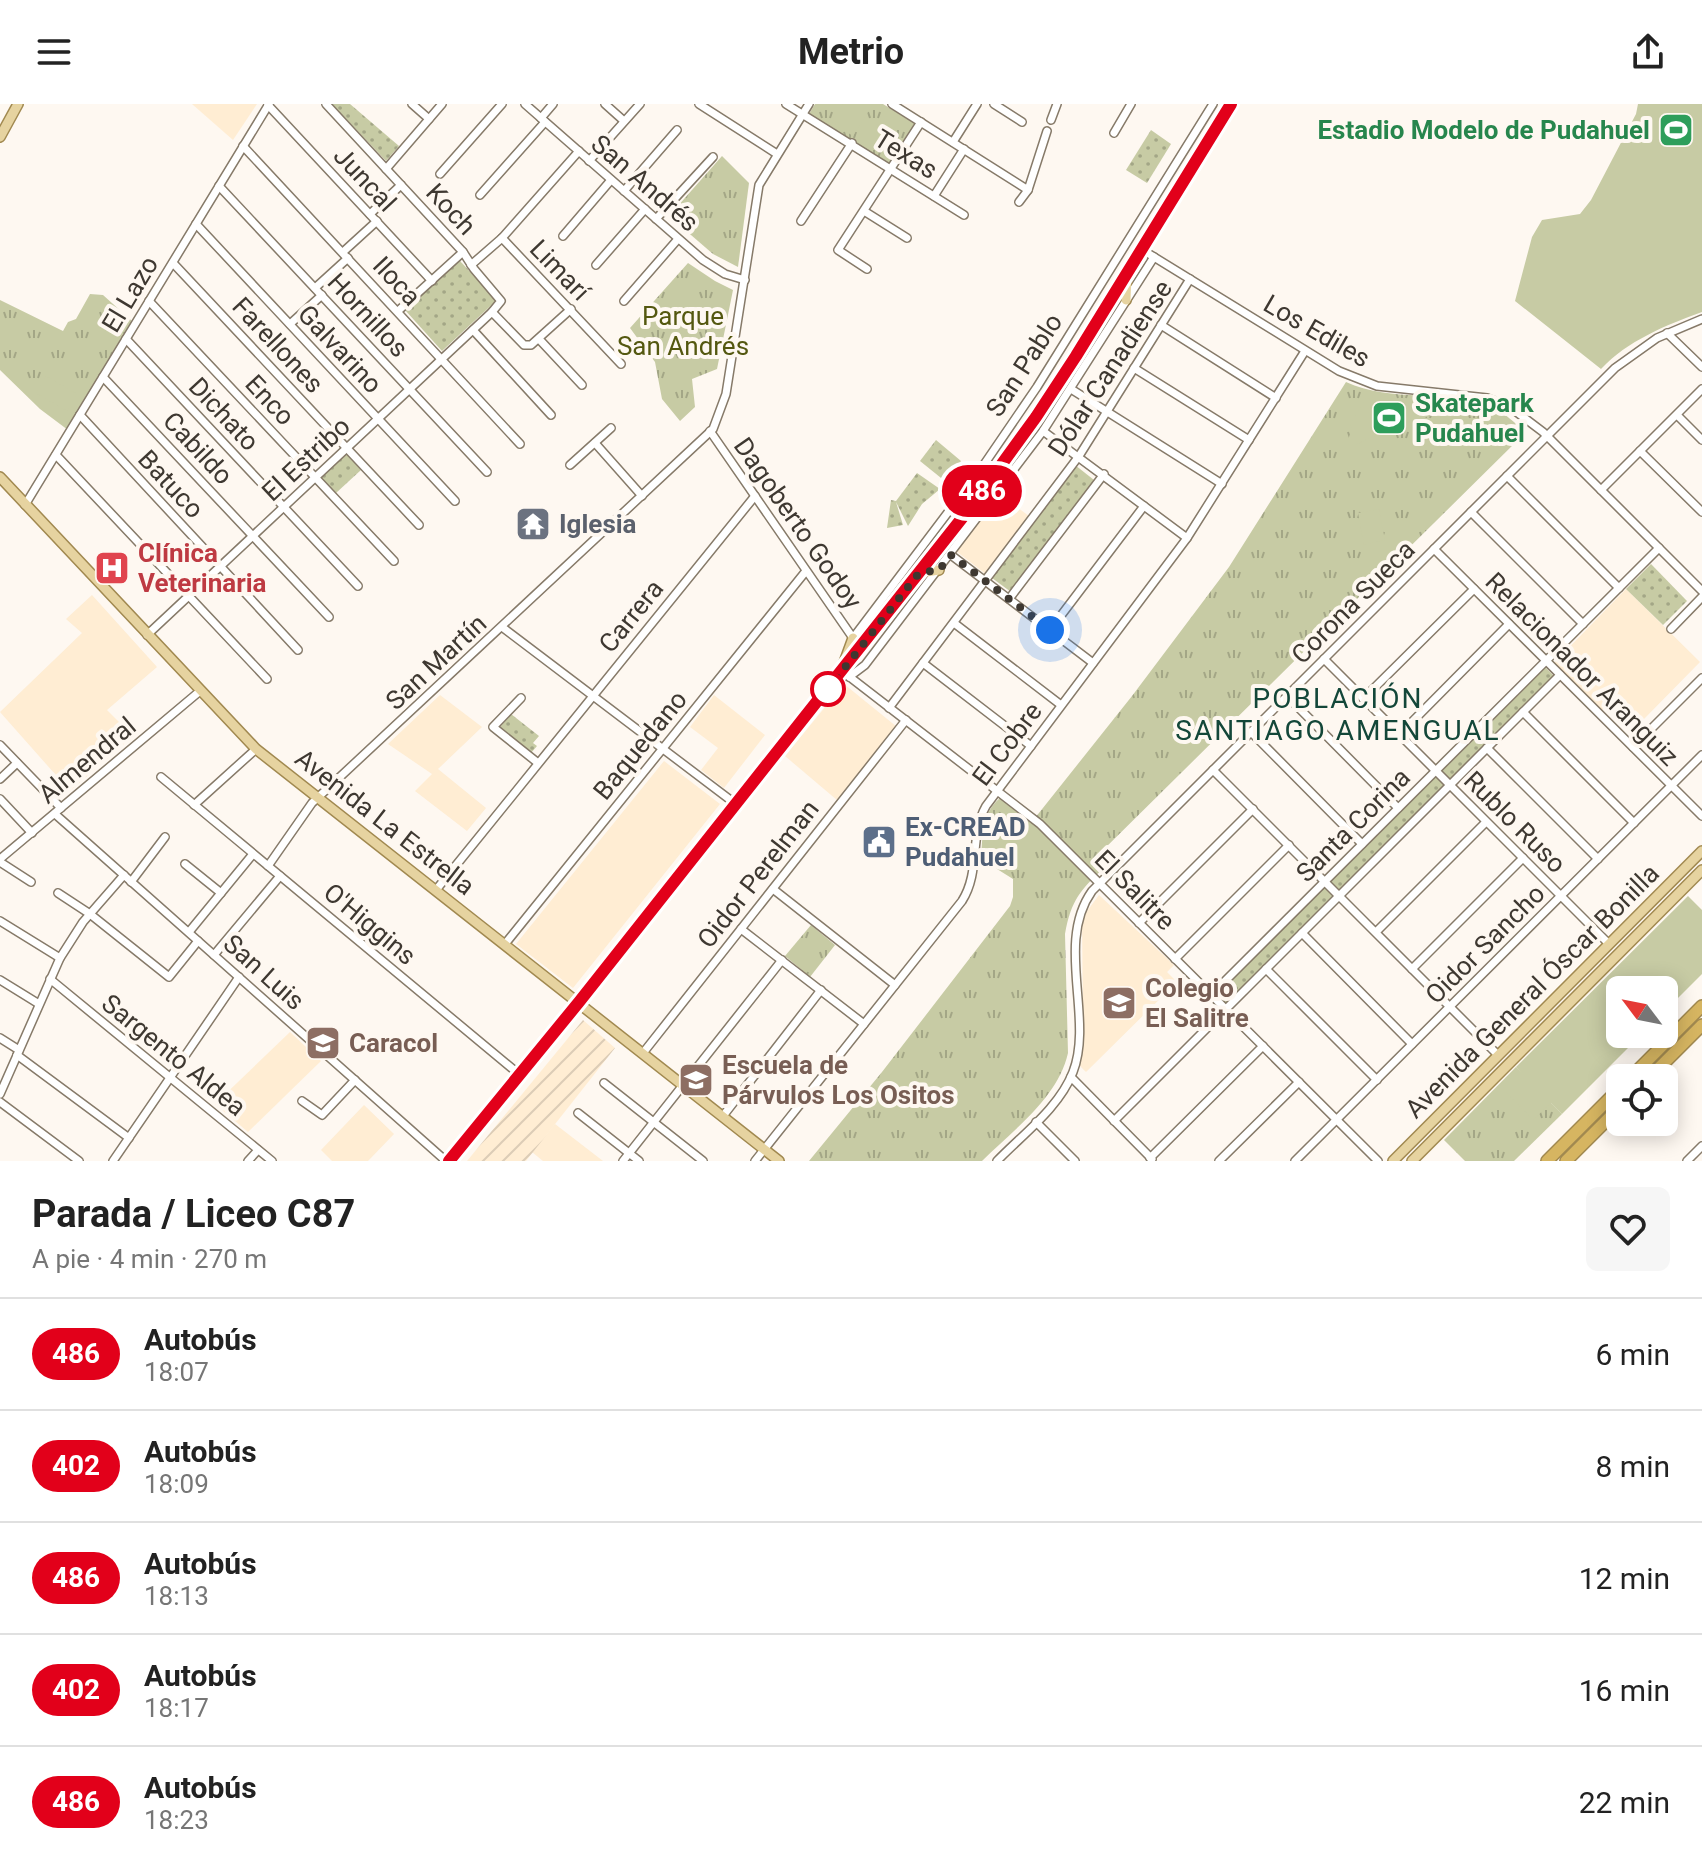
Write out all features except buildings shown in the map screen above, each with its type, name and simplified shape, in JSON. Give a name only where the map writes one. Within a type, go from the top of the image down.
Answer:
[{"type":"highway","points":[[1644,1064],[1702,1006]]},
{"type":"highway","points":[[1663,1064],[1702,1025]]},
{"type":"highway","points":[[1547,1161],[1606,1102]]},
{"type":"highway","points":[[1566,1161],[1606,1121]]},
{"type":"main road","points":[[0,137],[18,104]]},
{"type":"main road","name":"San Pablo","points":[[448,1161],[845,674],[1001,465],[1063,377],[1231,104]]},
{"type":"main road","points":[[1126,300],[1127,272]]},
{"type":"main road","points":[[1001,465],[1005,482]]},
{"type":"main road","name":"Avenida La Estrella","points":[[0,477],[256,749],[779,1161]]},
{"type":"main road","points":[[919,573],[939,570]]},
{"type":"main road","points":[[845,674],[845,654],[853,638]]},
{"type":"main road","name":"Avenida General Óscar Bonilla","points":[[1393,1161],[1702,851]]},
{"type":"main road","name":"Avenida General Óscar Bonilla","points":[[1412,1161],[1702,870]]},
{"type":"street","name":"El Lazo","points":[[25,505],[269,104]]},
{"type":"street","name":"Juncal","points":[[269,104],[432,281]]},
{"type":"street","name":"Koch","points":[[326,104],[463,252],[501,299],[492,312]]},
{"type":"street","points":[[412,104],[429,119]]},
{"type":"street","points":[[386,169],[442,104]]},
{"type":"street","points":[[440,174],[502,104]]},
{"type":"street","name":"San Andrés","points":[[525,104],[678,239],[719,271],[745,280]]},
{"type":"street","points":[[480,195],[553,104]]},
{"type":"street","points":[[605,104],[624,121]]},
{"type":"street","points":[[589,161],[640,104]]},
{"type":"street","points":[[699,104],[777,154]]},
{"type":"street","name":"Texas","points":[[786,104],[964,215]]},
{"type":"street","points":[[710,431],[726,397],[758,188],[809,104]]},
{"type":"street","points":[[892,104],[1028,190]]},
{"type":"street","points":[[953,142],[977,104]]},
{"type":"street","points":[[994,104],[1022,122]]},
{"type":"street","points":[[1051,120],[1057,104]]},
{"type":"street","points":[[1114,133],[1131,104]]},
{"type":"street","name":"San Pablo","points":[[853,638],[983,466],[1030,398],[1213,104]]},
{"type":"street","points":[[867,269],[838,250],[921,122]]},
{"type":"street","points":[[624,191],[677,130]]},
{"type":"street","points":[[1019,202],[1028,190],[1047,131]]},
{"type":"street","points":[[801,221],[852,143]]},
{"type":"street","name":"Iloca","points":[[243,146],[520,444]]},
{"type":"street","points":[[934,196],[964,149]]},
{"type":"street","points":[[471,265],[502,238],[579,151]]},
{"type":"street","points":[[656,219],[713,157]]},
{"type":"street","points":[[563,236],[611,180]]},
{"type":"street","points":[[370,214],[401,185]]},
{"type":"street","name":"Hornillos","points":[[219,186],[487,472]]},
{"type":"street","points":[[596,265],[645,209]]},
{"type":"street","points":[[864,211],[907,238]]},
{"type":"street","points":[[315,288],[377,221]]},
{"type":"street","name":"Galvarino","points":[[196,224],[455,501]]},
{"type":"street","name":"Limarí","points":[[502,238],[621,364]]},
{"type":"street","points":[[624,301],[678,239]]},
{"type":"street","name":"Los Ediles","points":[[1141,249],[1348,376],[1377,386],[1487,398],[1522,415],[1547,436],[1702,594]]},
{"type":"street","points":[[398,311],[463,252]]},
{"type":"street","name":"San Pablo","points":[[845,674],[863,668],[1043,431],[1154,257]]},
{"type":"street","name":"Farellones","points":[[173,263],[419,525]]},
{"type":"street","name":"Dólar Canadiense","points":[[889,708],[1079,456],[1190,279]]},
{"type":"street","points":[[290,324],[322,295]]},
{"type":"street","name":"Enco","points":[[149,301],[394,561]]},
{"type":"street","points":[[492,312],[524,345],[531,345],[571,309]]},
{"type":"street","name":"El Estribo","points":[[147,635],[492,312]]},
{"type":"street","name":"Corona Sueca","points":[[1000,1160],[1057,1100],[1071,1077],[1078,1053],[1077,921],[1085,901],[1100,883],[1626,359],[1667,333],[1702,319]]},
{"type":"street","points":[[1161,325],[1276,398]]},
{"type":"street","points":[[473,330],[551,415]]},
{"type":"street","points":[[1667,333],[1702,367]]},
{"type":"street","name":"Dichato","points":[[126,339],[358,586]]},
{"type":"street","points":[[539,339],[582,385]]},
{"type":"street","name":"El Cobre","points":[[755,1161],[966,895],[974,870],[978,824],[997,790],[1187,538],[1305,351]]},
{"type":"street","points":[[1134,368],[1249,440]]},
{"type":"street","name":"Cabildo","points":[[103,377],[329,617]]},
{"type":"street","points":[[1071,389],[1222,484]]},
{"type":"street","points":[[1601,490],[1702,389]]},
{"type":"street","name":"Batuco","points":[[80,415],[298,650]]},
{"type":"street","points":[[1677,415],[1702,440]]},
{"type":"street","points":[[570,465],[611,428]]},
{"type":"street","name":"Dagoberto Godoy","points":[[710,431],[853,638]]},
{"type":"street","name":"San Martín","points":[[268,866],[312,803],[710,431]]},
{"type":"street","points":[[1043,431],[1187,538]]},
{"type":"street","points":[[595,443],[642,496]]},
{"type":"street","points":[[1640,451],[1702,512]]},
{"type":"street","points":[[56,455],[267,679]]},
{"type":"street","points":[[1009,599],[1104,474]]},
{"type":"street","points":[[1507,476],[1619,588]]},
{"type":"street","name":"Carrera","points":[[436,890],[755,496]]},
{"type":"street","points":[[1050,630],[1144,506]]},
{"type":"street","points":[[1471,512],[1583,624]]},
{"type":"street","name":"Santa Corina","points":[[1211,995],[1659,548]]},
{"type":"street","name":"Relacionador Aranguiz","points":[[1434,549],[1702,816]]},
{"type":"street","points":[[951,555],[1093,663]]},
{"type":"street","name":"Baquedano","points":[[505,944],[806,571]]},
{"type":"street","points":[[1363,699],[1474,589]]},
{"type":"street","points":[[1671,629],[1702,594]]},
{"type":"street","points":[[954,623],[1061,705]]},
{"type":"street","points":[[1399,735],[1509,624]]},
{"type":"street","points":[[502,627],[737,805]]},
{"type":"street","name":"Rublo Ruso","points":[[1324,659],[1609,944]]},
{"type":"street","points":[[923,663],[1031,746]]},
{"type":"street","name":"El Salitre","points":[[845,674],[1040,824],[1378,1161]]},
{"type":"street","name":"Santa Corina","points":[[1114,1121],[1560,675]]},
{"type":"street","points":[[1633,747],[1702,678]]},
{"type":"street","name":"Almendral","points":[[0,860],[200,691]]},
{"type":"street","points":[[1287,696],[1398,808]]},
{"type":"street","points":[[521,698],[493,727],[538,763]]},
{"type":"street","points":[[1523,712],[1634,823]]},
{"type":"street","name":"Oidor Perelman","points":[[643,1053],[906,720]]},
{"type":"street","points":[[1251,732],[1362,844]]},
{"type":"street","name":"San Luis","points":[[0,745],[58,811],[131,882],[448,1161]]},
{"type":"street","points":[[1487,748],[1598,859]]},
{"type":"street","points":[[194,805],[256,749]]},
{"type":"street","name":"Oidor Sancho","points":[[1295,1161],[1702,755]]},
{"type":"street","points":[[0,779],[17,763]]},
{"type":"street","points":[[1213,770],[1498,1055]]},
{"type":"street","name":"O'Higgins","points":[[161,777],[520,1075]]},
{"type":"street","points":[[0,799],[32,833]]},
{"type":"street","points":[[1139,923],[1253,809]]},
{"type":"street","points":[[1376,932],[1486,822]]},
{"type":"street","points":[[131,882],[165,837]]},
{"type":"street","points":[[1175,959],[1289,845]]},
{"type":"street","points":[[189,932],[253,854]]},
{"type":"street","points":[[1412,969],[1523,858]]},
{"type":"street","points":[[0,860],[31,882]]},
{"type":"street","points":[[185,864],[221,893]]},
{"type":"street","points":[[0,1094],[60,958],[90,914],[124,875]]},
{"type":"street","points":[[214,955],[280,876]]},
{"type":"street","points":[[773,889],[895,985]]},
{"type":"street","points":[[58,893],[90,914],[169,977],[198,941]]},
{"type":"street","points":[[0,921],[60,958]]},
{"type":"street","points":[[741,929],[864,1024]]},
{"type":"street","points":[[1302,933],[1412,1044]]},
{"type":"street","points":[[623,1161],[782,960]]},
{"type":"street","points":[[1266,969],[1377,1080]]},
{"type":"street","points":[[113,1161],[239,977]]},
{"type":"street","name":"Sargento Aldea","points":[[50,979],[272,1161]]},
{"type":"street","points":[[0,980],[39,1004]]},
{"type":"street","points":[[723,1116],[821,990]]},
{"type":"street","points":[[0,1038],[129,1138]]},
{"type":"street","points":[[1071,1077],[1152,1159],[1263,1046]]},
{"type":"street","points":[[302,1101],[319,1115],[324,1115],[355,1080]]},
{"type":"street","points":[[1219,1161],[1299,1082]]},
{"type":"street","points":[[604,1083],[703,1161]]},
{"type":"street","points":[[0,1102],[79,1161]]},
{"type":"street","points":[[578,1113],[639,1161]]},
{"type":"street","points":[[1036,1122],[1075,1161]]},
{"type":"street","points":[[1687,1161],[1702,1146]]},
{"type":"street","points":[[248,1161],[258,1150]]},
{"type":"shaded area","points":[[192,104],[257,104],[233,140]]},
{"type":"shaded area","points":[[1006,486],[1010,502],[1029,516],[987,575],[956,551]]},
{"type":"shaded area","points":[[1626,589],[1700,662],[1643,720],[1618,694],[1601,711],[1553,664]]},
{"type":"shaded area","points":[[92,595],[157,667],[107,710],[133,736],[70,791],[0,712],[82,633],[66,619]]},
{"type":"shaded area","points":[[844,684],[897,727],[837,800],[785,756]]},
{"type":"shaded area","points":[[440,695],[482,727],[438,769],[486,808],[467,831],[415,791],[432,774],[388,744]]},
{"type":"shaded area","points":[[714,695],[765,735],[724,788],[701,770],[718,748],[690,727]]},
{"type":"shaded area","points":[[664,761],[720,804],[573,988],[516,944]]},
{"type":"shaded area","name":"Colegio El Salitre","points":[[1099,895],[1174,965],[1167,972],[1177,982],[1086,1072],[1079,1065],[1083,1025],[1082,918]]},
{"type":"shaded area","points":[[583,1020],[615,1048],[526,1161],[467,1161]]},
{"type":"shaded area","points":[[290,1032],[321,1061],[248,1132],[215,1104]]},
{"type":"shaded area","points":[[364,1105],[394,1134],[368,1161],[332,1161],[321,1150]]},
{"type":"shaded area","points":[[555,1124],[603,1161],[543,1161],[532,1152]]},
{"type":"green space","points":[[332,104],[350,104],[399,146],[386,161]]},
{"type":"green space","points":[[815,104],[883,104],[916,124],[889,164],[809,114]]},
{"type":"green space","points":[[843,104],[873,104],[853,136],[832,123]]},
{"type":"green space","points":[[1638,104],[1702,104],[1702,312],[1635,342],[1601,369],[1515,301],[1532,237],[1542,220],[1580,214],[1591,200],[1636,114]]},
{"type":"green space","points":[[1151,130],[1171,144],[1147,183],[1126,170]]},
{"type":"green space","points":[[722,156],[749,183],[738,267],[713,254],[669,216]]},
{"type":"green space","points":[[460,261],[497,300],[442,351],[405,310]]},
{"type":"green space","name":"Parque San Andrés","points":[[688,263],[733,290],[717,369],[692,379],[695,407],[680,421],[662,399],[655,362],[630,328]]},
{"type":"green space","points":[[90,294],[103,295],[132,321],[68,430],[40,409],[0,370],[0,300],[63,331],[68,322],[76,319]]},
{"type":"green space","points":[[46,376],[77,394],[67,411],[36,393]]},
{"type":"green space","points":[[1346,382],[1381,392],[1458,398],[1493,407],[1519,426],[1517,441],[1096,857],[1105,867],[1078,896],[1065,934],[1068,1053],[1055,1084],[1033,1112],[982,1161],[809,1161],[1010,906],[1013,879],[981,859],[984,826],[989,811],[1000,798],[1031,823],[1229,567]]},
{"type":"green space","name":"Skatepark Pudahuel","points":[[1366,398],[1410,411],[1415,405],[1434,412],[1411,427],[1385,431],[1355,445],[1348,440],[1350,425]]},
{"type":"green space","points":[[936,440],[961,461],[946,482],[920,461]]},
{"type":"green space","points":[[347,454],[361,470],[336,493],[321,478]]},
{"type":"green space","points":[[1075,465],[1094,480],[1011,592],[992,578]]},
{"type":"green space","points":[[917,473],[940,489],[922,504],[908,526],[896,502],[903,525],[887,528],[891,500],[896,501]]},
{"type":"green space","points":[[1379,509],[1385,540],[1364,545],[1358,513]]},
{"type":"green space","points":[[1651,564],[1687,601],[1663,625],[1626,589]]},
{"type":"green space","points":[[1545,667],[1555,677],[1225,1005],[1215,995]]},
{"type":"green space","points":[[511,714],[539,736],[533,743],[537,746],[531,753],[499,728]]},
{"type":"green space","points":[[997,819],[1019,822],[1014,861],[992,858]]},
{"type":"green space","points":[[1688,896],[1702,910],[1702,974],[1678,998],[1678,976],[1608,976]]},
{"type":"green space","points":[[811,925],[835,945],[810,977],[785,956]]},
{"type":"green space","points":[[1606,978],[1606,1048],[1628,1048],[1612,1064],[1606,1064],[1606,1070],[1562,1114],[1551,1103],[1533,1120],[1505,1091],[1522,1074],[1516,1067]]},
{"type":"green space","points":[[1516,1067],[1562,1114],[1514,1161],[1465,1161],[1444,1140]]},
{"type":"bus line","name":"486","points":[[449,1161],[579,1002],[970,508],[1076,356],[1231,104]]},
{"type":"place","name":"Estadio Modelo de Pudahuel","points":[[1676,130]]},
{"type":"place","name":"Skatepark Pudahuel","points":[[1389,418]]},
{"type":"place","name":"Iglesia","points":[[533,524]]},
{"type":"place","name":"Clínica Veterinaria","points":[[112,568]]},
{"type":"place","name":"Ex-CREAD Pudahuel","points":[[879,842]]},
{"type":"place","name":"Colegio El Salitre","points":[[1119,1003]]},
{"type":"place","name":"Caracol","points":[[323,1043]]},
{"type":"place","name":"Escuela de Párvulos Los Ositos","points":[[696,1080]]},
{"type":"district","name":"POBLACIÓN SANTIAGO AMENGUAL","points":[[1338,714]]},
{"type":"route","points":[[828,689],[919,573],[939,570],[951,555],[1050,630]]}]
